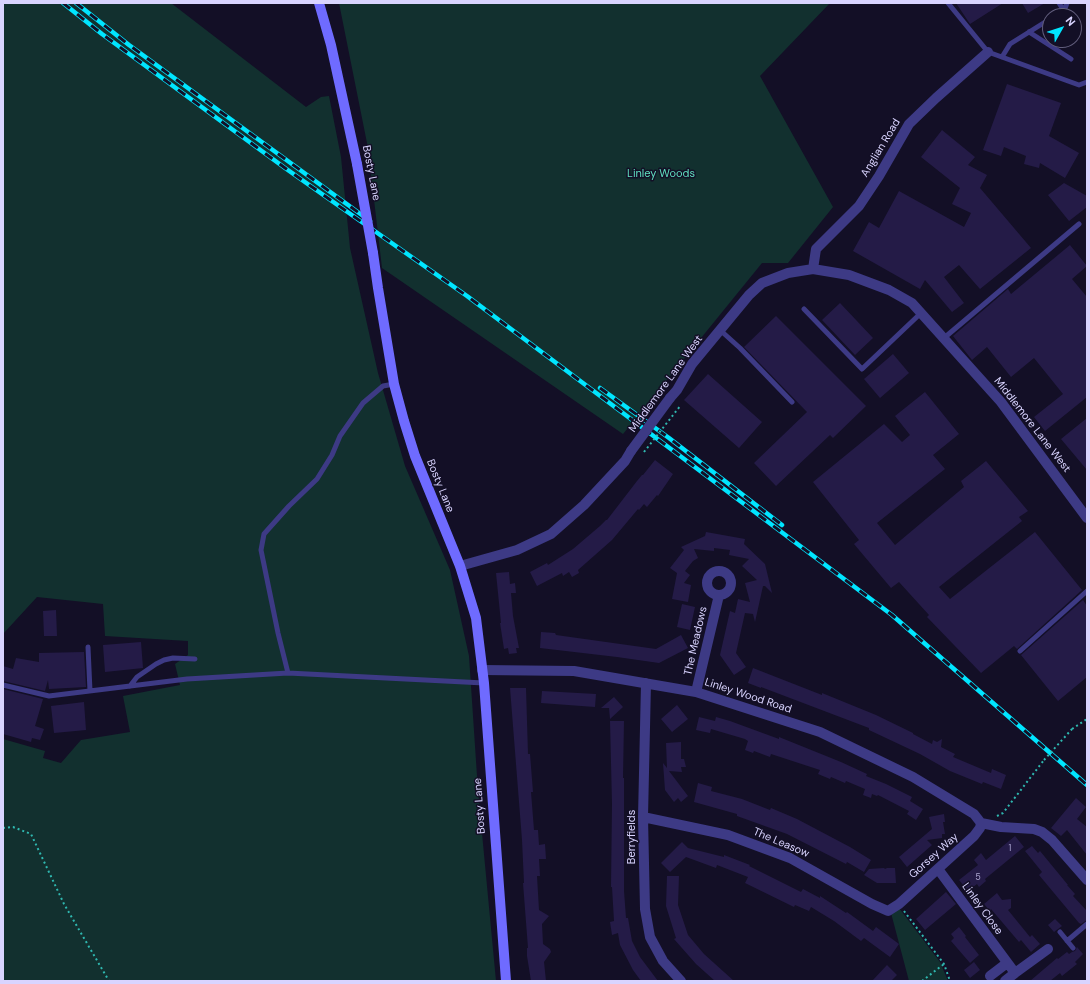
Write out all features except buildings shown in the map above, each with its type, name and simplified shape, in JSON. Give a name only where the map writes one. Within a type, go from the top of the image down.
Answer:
[{"type":"main road","name":"Bosty Lane","points":[[319,3],[331,45],[357,164],[394,384],[415,456],[460,566],[476,618],[484,683],[506,981]]},
{"type":"street","name":"Anglian Road","points":[[813,269],[816,249],[859,206],[879,176],[909,124],[988,52]]},
{"type":"street","name":"Middlemore Lane West","points":[[460,566],[517,550],[550,534],[584,505],[625,461],[677,390],[692,364],[749,295],[762,283],[788,273],[813,269],[849,275],[889,290],[912,303],[1001,402],[1087,518]]},
{"type":"street","name":"The Meadows","points":[[696,692],[720,595]]},
{"type":"street","name":"Linley Wood Road","points":[[482,670],[574,671],[696,692],[820,732],[913,777],[974,814],[981,823]]},
{"type":"street","name":"Berryfields","points":[[646,683],[643,817],[645,909],[650,937],[663,961],[681,981]]},
{"type":"street","name":"The Leasow","points":[[643,817],[728,835],[790,858],[883,909],[888,911],[899,904]]},
{"type":"street","name":"Gorsey Way","points":[[899,904],[974,836],[980,828],[981,823]]},
{"type":"street","points":[[981,823],[1001,827],[1034,829],[1042,832],[1052,840],[1087,880]]},
{"type":"street","name":"Linley Close","points":[[938,869],[1015,973]]},
{"type":"street","points":[[1005,981],[1048,949]]},
{"type":"street","points":[[990,976],[1007,963]]},
{"type":"lane","points":[[948,3],[988,52],[1079,85],[1087,82]]},
{"type":"lane","points":[[1002,57],[1010,44],[1042,25]]},
{"type":"lane","points":[[1029,32],[1071,59]]},
{"type":"lane","points":[[944,338],[1079,224]]},
{"type":"lane","points":[[804,309],[862,369],[921,313]]},
{"type":"lane","points":[[720,330],[740,348],[792,402]]},
{"type":"lane","points":[[288,673],[261,550],[264,534],[289,506],[317,479],[332,455],[340,436],[363,403],[383,386],[394,384]]},
{"type":"lane","points":[[1020,651],[1087,591]]},
{"type":"lane","points":[[88,647],[90,691]]},
{"type":"lane","points":[[130,686],[137,677],[164,660],[173,658],[195,658]]},
{"type":"lane","points":[[3,685],[48,696],[187,679],[288,673],[484,683]]},
{"type":"lane","points":[[1067,941],[1087,924]]},
{"type":"lane","points":[[1060,932],[1073,948]]},
{"type":"path","points":[[641,456],[681,405]]},
{"type":"path","points":[[981,823],[1003,813],[1044,760],[1072,730],[1087,719]]},
{"type":"path","points":[[3,828],[13,827],[31,834],[64,904],[109,981]]},
{"type":"path","points":[[899,904],[944,964],[950,981]]},
{"type":"path","points":[[922,981],[944,964]]},
{"type":"green space","points":[[3,3],[171,3],[306,107],[321,97],[329,96],[341,157],[350,248],[378,373],[405,466],[450,570],[469,656],[478,791],[496,981],[3,981],[3,739],[45,751],[43,758],[61,763],[81,740],[130,732],[123,696],[180,685],[175,664],[188,655],[188,641],[105,636],[103,604],[37,597],[3,634]]},
{"type":"green space","name":"Linley Woods","points":[[339,3],[830,3],[760,76],[833,207],[788,263],[762,263],[623,434],[382,268],[368,148]]},
{"type":"green space","points":[[899,908],[940,962],[948,981],[909,981],[891,913]]},
{"type":"railway","points":[[63,3],[102,34],[285,168],[467,296],[892,615],[1087,785]]},
{"type":"railway","points":[[76,3],[129,45],[370,221]]},
{"type":"railway","points":[[600,388],[669,438],[782,525]]}]
